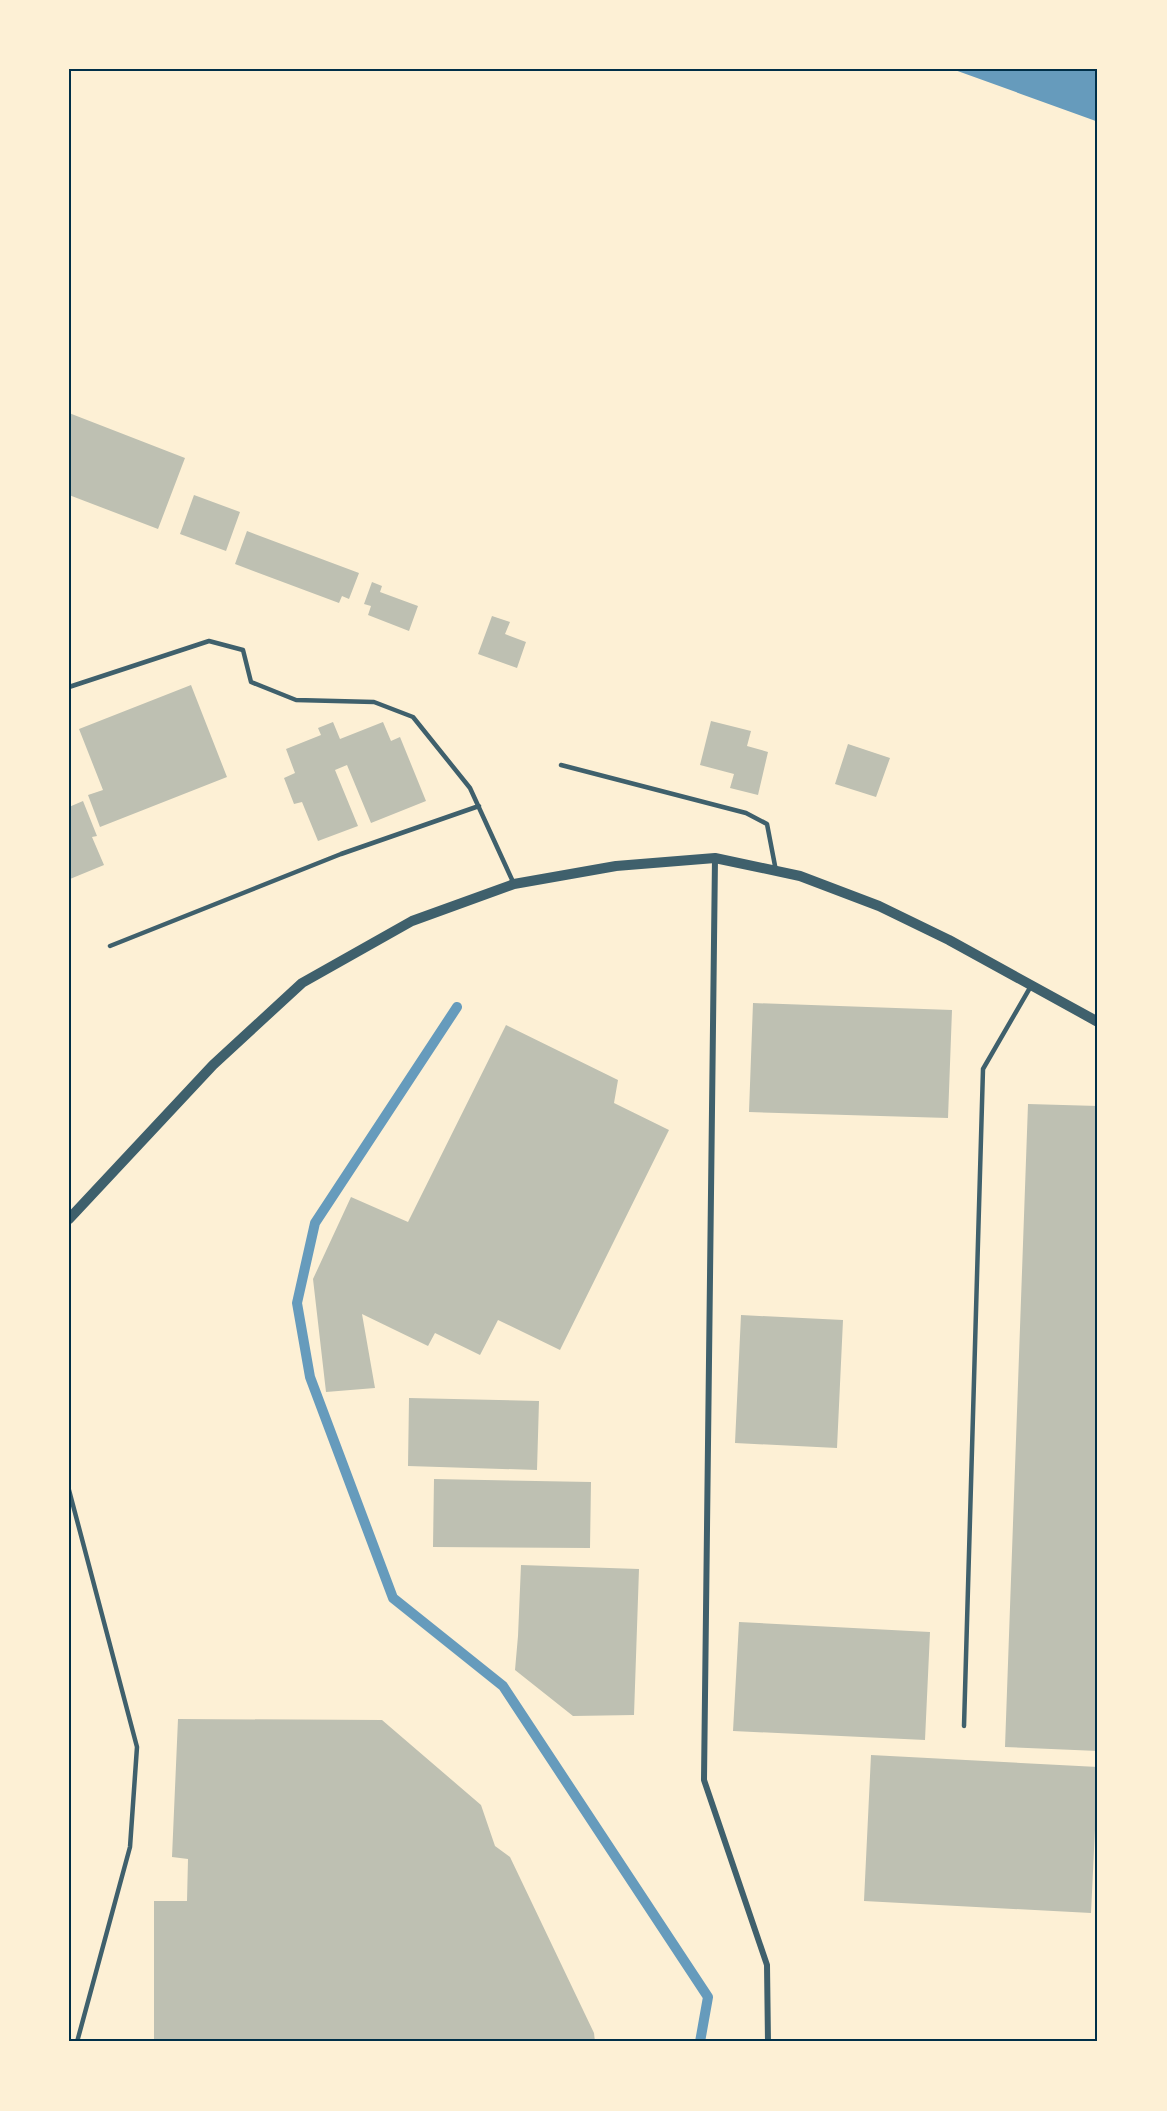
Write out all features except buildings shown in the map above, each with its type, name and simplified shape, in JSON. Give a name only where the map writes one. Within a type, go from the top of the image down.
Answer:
[{"type":"street","points":[[715,858],[704,1780],[767,1965],[768,2042]]},
{"type":"street","points":[[69,1219],[213,1065],[302,982],[412,921],[514,884],[616,866],[715,858],[800,876],[879,906],[949,939],[1098,1022]]},
{"type":"lane","points":[[69,687],[209,641],[243,650],[251,682],[296,700],[374,702],[413,717],[470,788],[514,884]]},
{"type":"lane","points":[[561,765],[747,813],[768,824],[776,871]]},
{"type":"lane","points":[[110,946],[341,854],[479,806]]},
{"type":"lane","points":[[964,1726],[983,1069],[1031,986]]},
{"type":"lane","points":[[69,1490],[137,1747],[130,1847],[77,2042]]},
{"type":"water","points":[[952,69],[1098,69],[1098,122],[1093,120]]},
{"type":"waterway","points":[[457,1007],[315,1223],[297,1303],[310,1377],[393,1598],[503,1686],[708,1997],[700,2042]]}]
